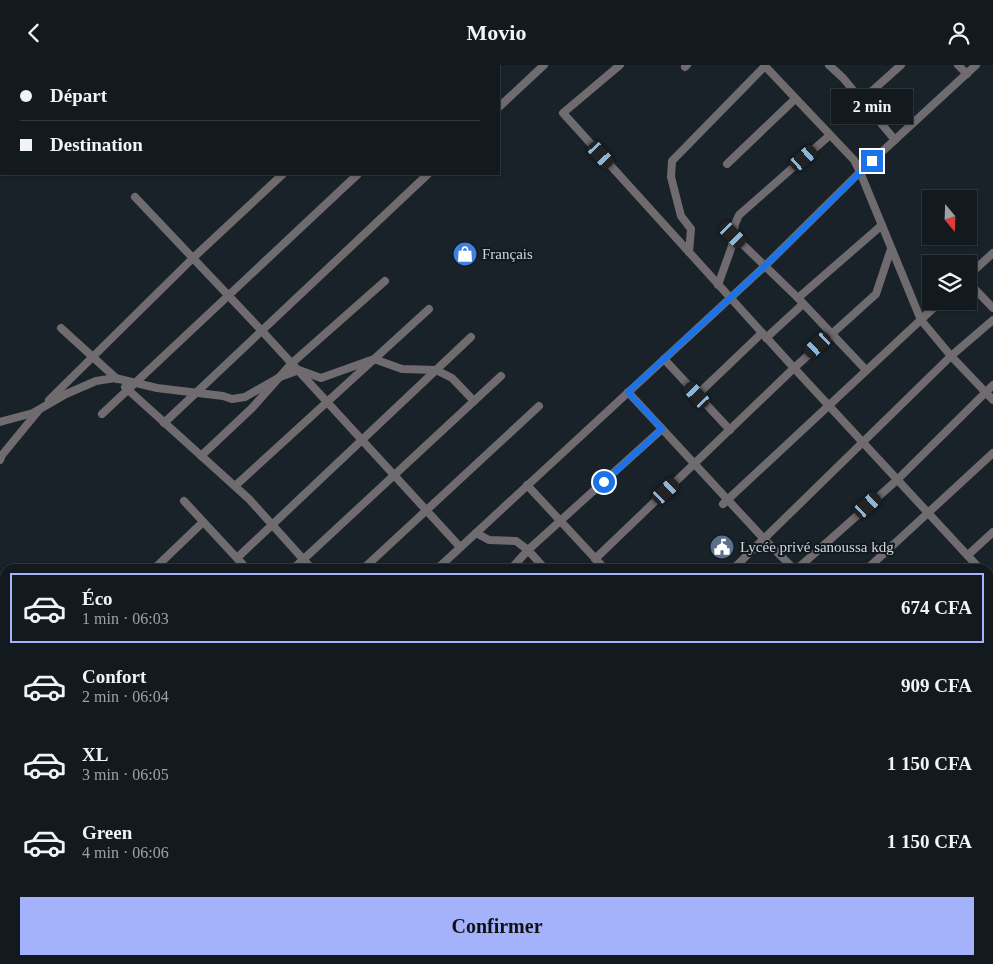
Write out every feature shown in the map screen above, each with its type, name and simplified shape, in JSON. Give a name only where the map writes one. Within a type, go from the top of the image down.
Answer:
[{"type":"street","points":[[500,106],[544,65]]},
{"type":"street","points":[[620,65],[563,113],[862,443],[976,564]]},
{"type":"street","points":[[829,65],[896,140]]},
{"type":"street","points":[[862,100],[900,65]]},
{"type":"street","points":[[958,65],[967,74]]},
{"type":"street","points":[[442,564],[765,266],[860,173],[976,65]]},
{"type":"street","points":[[689,252],[691,229],[681,216],[671,177],[672,161],[764,66],[854,160],[920,320],[993,400]]},
{"type":"street","points":[[728,164],[795,99]]},
{"type":"street","points":[[718,285],[732,246],[735,224],[739,215],[830,135]]},
{"type":"street","points":[[0,459],[41,408],[193,258],[282,175]]},
{"type":"street","points":[[102,414],[357,175]]},
{"type":"street","points":[[164,423],[427,175]]},
{"type":"street","points":[[135,197],[230,295],[460,547]]},
{"type":"street","points":[[697,395],[882,225]]},
{"type":"street","points":[[733,235],[866,370]]},
{"type":"street","points":[[595,559],[794,368],[876,294],[891,249]]},
{"type":"street","points":[[977,268],[993,253]]},
{"type":"street","points":[[201,456],[252,408],[292,363],[385,281]]},
{"type":"street","points":[[977,291],[993,308]]},
{"type":"street","points":[[235,487],[429,309]]},
{"type":"street","points":[[726,502],[931,310]]},
{"type":"street","points":[[738,564],[951,356],[993,320]]},
{"type":"street","points":[[61,328],[249,499],[308,564]]},
{"type":"street","points":[[237,559],[472,337]]},
{"type":"street","points":[[0,422],[34,413],[66,394],[96,381],[115,378],[157,388],[197,392],[232,399],[245,397],[280,377],[299,370],[321,378],[374,359],[402,369],[436,370],[452,378],[474,401]]},
{"type":"street","points":[[664,359],[730,430]]},
{"type":"street","points":[[298,564],[501,376]]},
{"type":"street","points":[[801,564],[897,480],[993,385]]},
{"type":"street","points":[[628,392],[695,464],[726,502],[790,564]]},
{"type":"street","points":[[367,564],[539,406]]},
{"type":"street","points":[[515,564],[528,550],[662,429]]},
{"type":"street","points":[[872,564],[993,453]]},
{"type":"street","points":[[527,485],[600,564]]},
{"type":"street","points":[[184,501],[242,564]]},
{"type":"street","points":[[159,564],[203,522]]},
{"type":"street","points":[[968,555],[993,532]]},
{"type":"street","points":[[476,533],[489,540],[516,541],[528,550],[541,564]]},
{"type":"place","name":"Français","points":[[465,254]]},
{"type":"place","name":"Lycée privé sanoussa kdg","points":[[722,547]]},
{"type":"route","points":[[604,482],[662,429],[628,392],[765,266],[872,161]]}]
